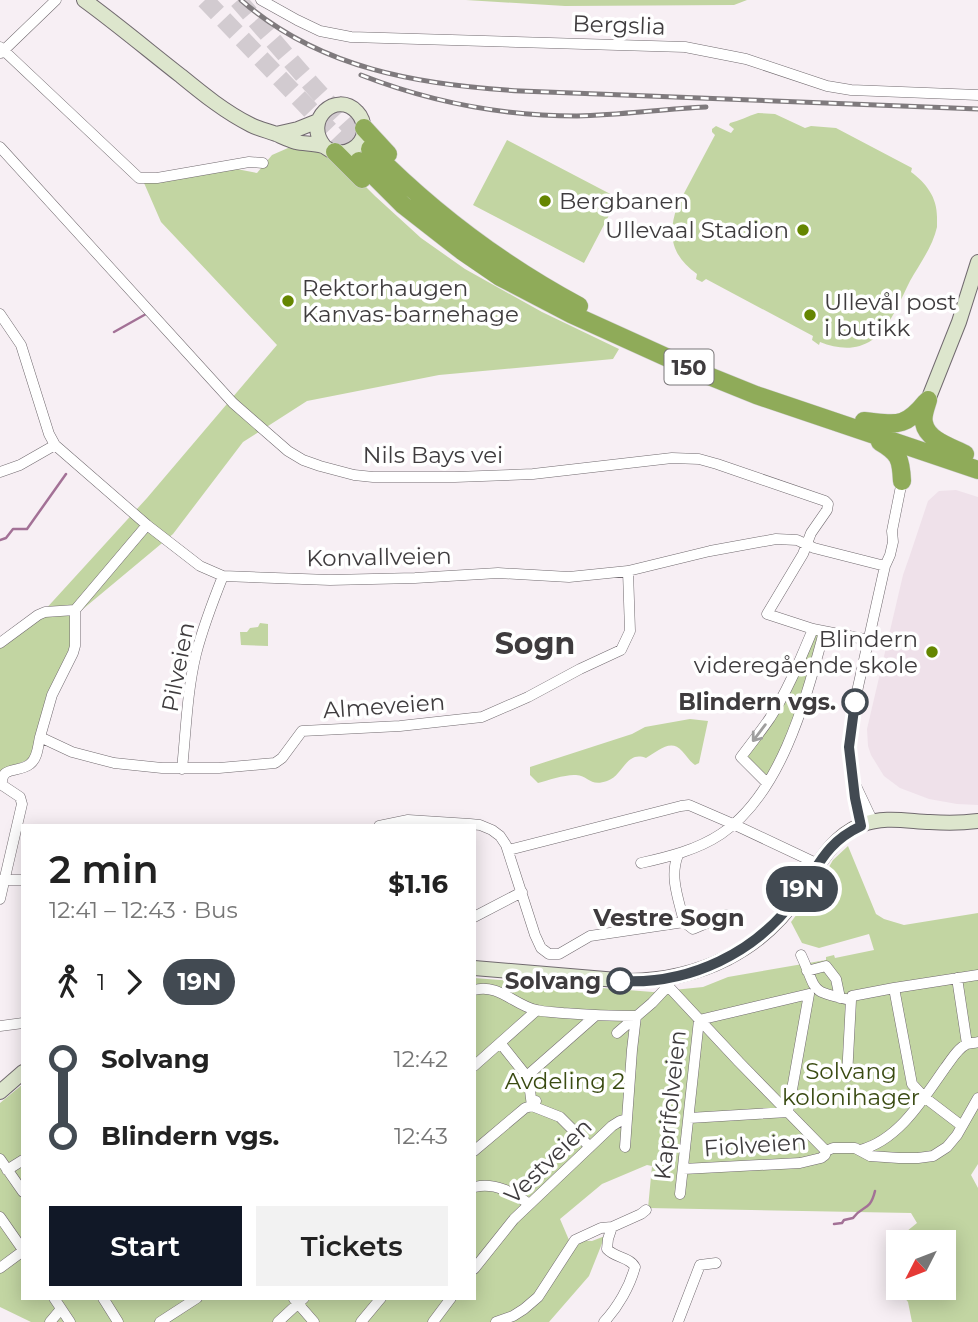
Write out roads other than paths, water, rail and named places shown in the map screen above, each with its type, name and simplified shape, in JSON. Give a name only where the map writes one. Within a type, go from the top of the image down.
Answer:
[{"type":"highway","points":[[364,128],[436,198],[552,291]]},
{"type":"highway","points":[[329,149],[388,205],[437,246],[456,258],[522,289]]},
{"type":"highway","name":"150","points":[[863,427],[600,316],[552,291],[454,225],[364,155],[403,205],[479,264],[595,326],[756,395],[971,462]]},
{"type":"highway","points":[[863,427],[900,423],[915,416],[928,400]]},
{"type":"highway","points":[[928,400],[923,424],[931,436],[971,462]]},
{"type":"highway","points":[[863,427],[896,453],[901,464],[902,481]]},
{"type":"highway","points":[[902,481],[910,468],[921,461],[971,462]]},
{"type":"main road","points":[[84,0],[221,107],[250,124],[288,140],[329,149],[344,152],[357,145],[362,138],[364,128],[359,114],[347,106],[334,106],[323,112],[318,121],[318,137],[329,149]]},
{"type":"main road","points":[[276,134],[318,121]]},
{"type":"main road","points":[[928,400],[978,262]]},
{"type":"main road","points":[[969,293],[978,276]]},
{"type":"main road","points":[[476,968],[629,981],[668,979],[689,974],[736,954],[761,936],[794,902],[818,864],[835,842],[847,833],[867,824],[895,819],[948,823],[978,821]]},
{"type":"main road","points":[[0,1092],[21,1074]]},
{"type":"street","points":[[55,0],[12,43],[1,50],[139,177],[157,178],[249,162],[263,163]]},
{"type":"street","name":"Bergslia","points":[[261,0],[320,31],[351,37],[685,47],[746,59],[826,85],[851,90],[978,95]]},
{"type":"street","name":"Nils Bays vei","points":[[0,147],[233,403],[288,451],[303,460],[354,475],[455,477],[533,474],[672,458],[699,459],[825,501],[828,504],[827,509],[806,544]]},
{"type":"street","name":"Konvallveien","points":[[0,314],[21,345],[48,433],[55,445],[147,525],[200,566],[223,576],[330,580],[498,573],[569,578],[628,571],[710,551],[776,539],[797,540],[814,548],[885,565]]},
{"type":"street","points":[[0,472],[20,465],[55,445]]},
{"type":"street","points":[[867,824],[862,796],[854,783],[849,739],[885,565],[884,553],[892,531],[902,481]]},
{"type":"street","points":[[0,899],[2,880],[22,804],[20,797],[2,785],[1,778],[4,773],[32,763],[36,755],[52,695],[74,653],[75,610],[147,525]]},
{"type":"street","points":[[806,544],[803,554],[767,614],[824,632],[869,640]]},
{"type":"street","name":"Almeveien","points":[[40,737],[72,752],[102,760],[182,769],[219,768],[275,763],[282,758],[302,731],[400,726],[482,717],[621,650],[630,631],[628,571]]},
{"type":"street","name":"Pilveien","points":[[182,769],[195,655],[208,611],[223,576]]},
{"type":"street","points":[[0,643],[38,615],[75,610]]},
{"type":"street","points":[[767,783],[741,757],[784,695],[813,629]]},
{"type":"street","points":[[641,863],[678,855],[712,839],[733,824],[757,800],[787,747],[805,702],[824,632]]},
{"type":"street","points":[[509,850],[690,805],[818,864]]},
{"type":"street","points":[[389,824],[408,820],[466,824]]},
{"type":"street","points":[[476,825],[500,836],[509,850],[535,935],[541,948],[549,954],[559,954],[590,936],[684,922]]},
{"type":"street","points":[[678,855],[674,865],[674,878],[684,922],[693,929],[726,915]]},
{"type":"street","points":[[2,880],[21,880]]},
{"type":"street","points":[[476,916],[522,892]]},
{"type":"street","points":[[788,1112],[812,992],[801,955]]},
{"type":"street","points":[[807,971],[826,966],[836,979],[845,999],[847,1077]]},
{"type":"street","points":[[699,1020],[812,992],[845,999],[894,988],[978,975]]},
{"type":"street","points":[[617,1033],[668,986],[826,1151],[833,1148],[860,1150],[887,1137],[905,1121],[955,1055],[973,1043],[957,978]]},
{"type":"street","points":[[894,988],[912,1084],[924,1097],[962,1126]]},
{"type":"street","points":[[476,990],[493,989],[523,1006],[537,1010],[595,1016],[636,1016]]},
{"type":"street","points":[[476,1064],[537,1010]]},
{"type":"street","points":[[528,1075],[595,1016]]},
{"type":"street","name":"Vestveien","points":[[625,1147],[636,1016]]},
{"type":"street","name":"Kaprifolveien","points":[[680,1194],[699,1020]]},
{"type":"street","points":[[0,1026],[21,1023]]},
{"type":"street","points":[[476,1156],[529,1112],[534,1104],[528,1075],[501,1044]]},
{"type":"street","points":[[860,1150],[870,1156],[880,1157],[933,1156],[947,1147],[978,1098]]},
{"type":"street","points":[[534,1104],[560,1117],[590,1147]]},
{"type":"street","points":[[476,1149],[525,1108],[534,1104]]},
{"type":"street","points":[[688,1118],[788,1112]]},
{"type":"street","name":"Vestveien","points":[[476,1266],[529,1204],[612,1126],[627,1119]]},
{"type":"street","name":"Fiolveien","points":[[683,1169],[800,1163],[821,1158],[826,1151]]},
{"type":"street","points":[[0,1159],[21,1189]]},
{"type":"street","points":[[7,1170],[21,1161]]},
{"type":"street","points":[[476,1186],[494,1187],[522,1198],[529,1204]]},
{"type":"street","points":[[496,1322],[513,1316],[538,1297],[575,1240],[601,1228],[612,1227],[646,1210]]},
{"type":"street","points":[[0,1217],[21,1248]]},
{"type":"street","points":[[604,1322],[615,1309],[635,1267],[631,1260],[615,1255],[607,1249],[612,1227]]},
{"type":"street","points":[[0,1268],[21,1252]]},
{"type":"street","points":[[678,1322],[700,1265],[716,1263]]},
{"type":"street","points":[[55,1300],[70,1322]]},
{"type":"street","points":[[104,1300],[118,1322]]},
{"type":"street","points":[[160,1322],[194,1300]]},
{"type":"street","points":[[278,1322],[299,1300],[314,1322]]},
{"type":"street","points":[[361,1322],[379,1300]]},
{"type":"street","points":[[433,1322],[450,1300]]},
{"type":"street","points":[[50,1322],[61,1309]]},
{"type":"waterway","points":[[114,332],[146,314]]},
{"type":"waterway","points":[[0,540],[6,538],[13,529],[27,529],[66,474]]},
{"type":"waterway","points":[[834,1224],[853,1218],[868,1205],[875,1191]]},
{"type":"tunnel","points":[[205,0],[359,161]]},
{"type":"tunnel","points":[[238,0],[370,149]]},
{"type":"railway","points":[[241,0],[272,23],[337,58],[408,78],[445,84],[521,91],[978,109]]},
{"type":"railway","points":[[361,75],[440,100],[522,113],[577,116],[706,107]]},
{"type":"place","name":"Bergbanen","points":[[545,201]]},
{"type":"place","name":"Ullevaal Stadion","points":[[803,230]]},
{"type":"place","name":"Rektorhaugen Kanvas-barnehage","points":[[288,301]]},
{"type":"place","name":"Ullevål post i butikk","points":[[810,315]]},
{"type":"place","name":"Blindern videregående skole","points":[[932,652]]},
{"type":"place","name":"Blindern vgs.","points":[[855,702]]},
{"type":"place","name":"Solvang","points":[[620,981]]},
{"type":"district","name":"Sogn","points":[[535,643]]},
{"type":"district","name":"Vestre Sogn","points":[[669,917]]},
{"type":"park label","name":"Avdeling 2","points":[[565,1081]]},
{"type":"park label","name":"Solvang kolonihager","points":[[851,1084]]}]
